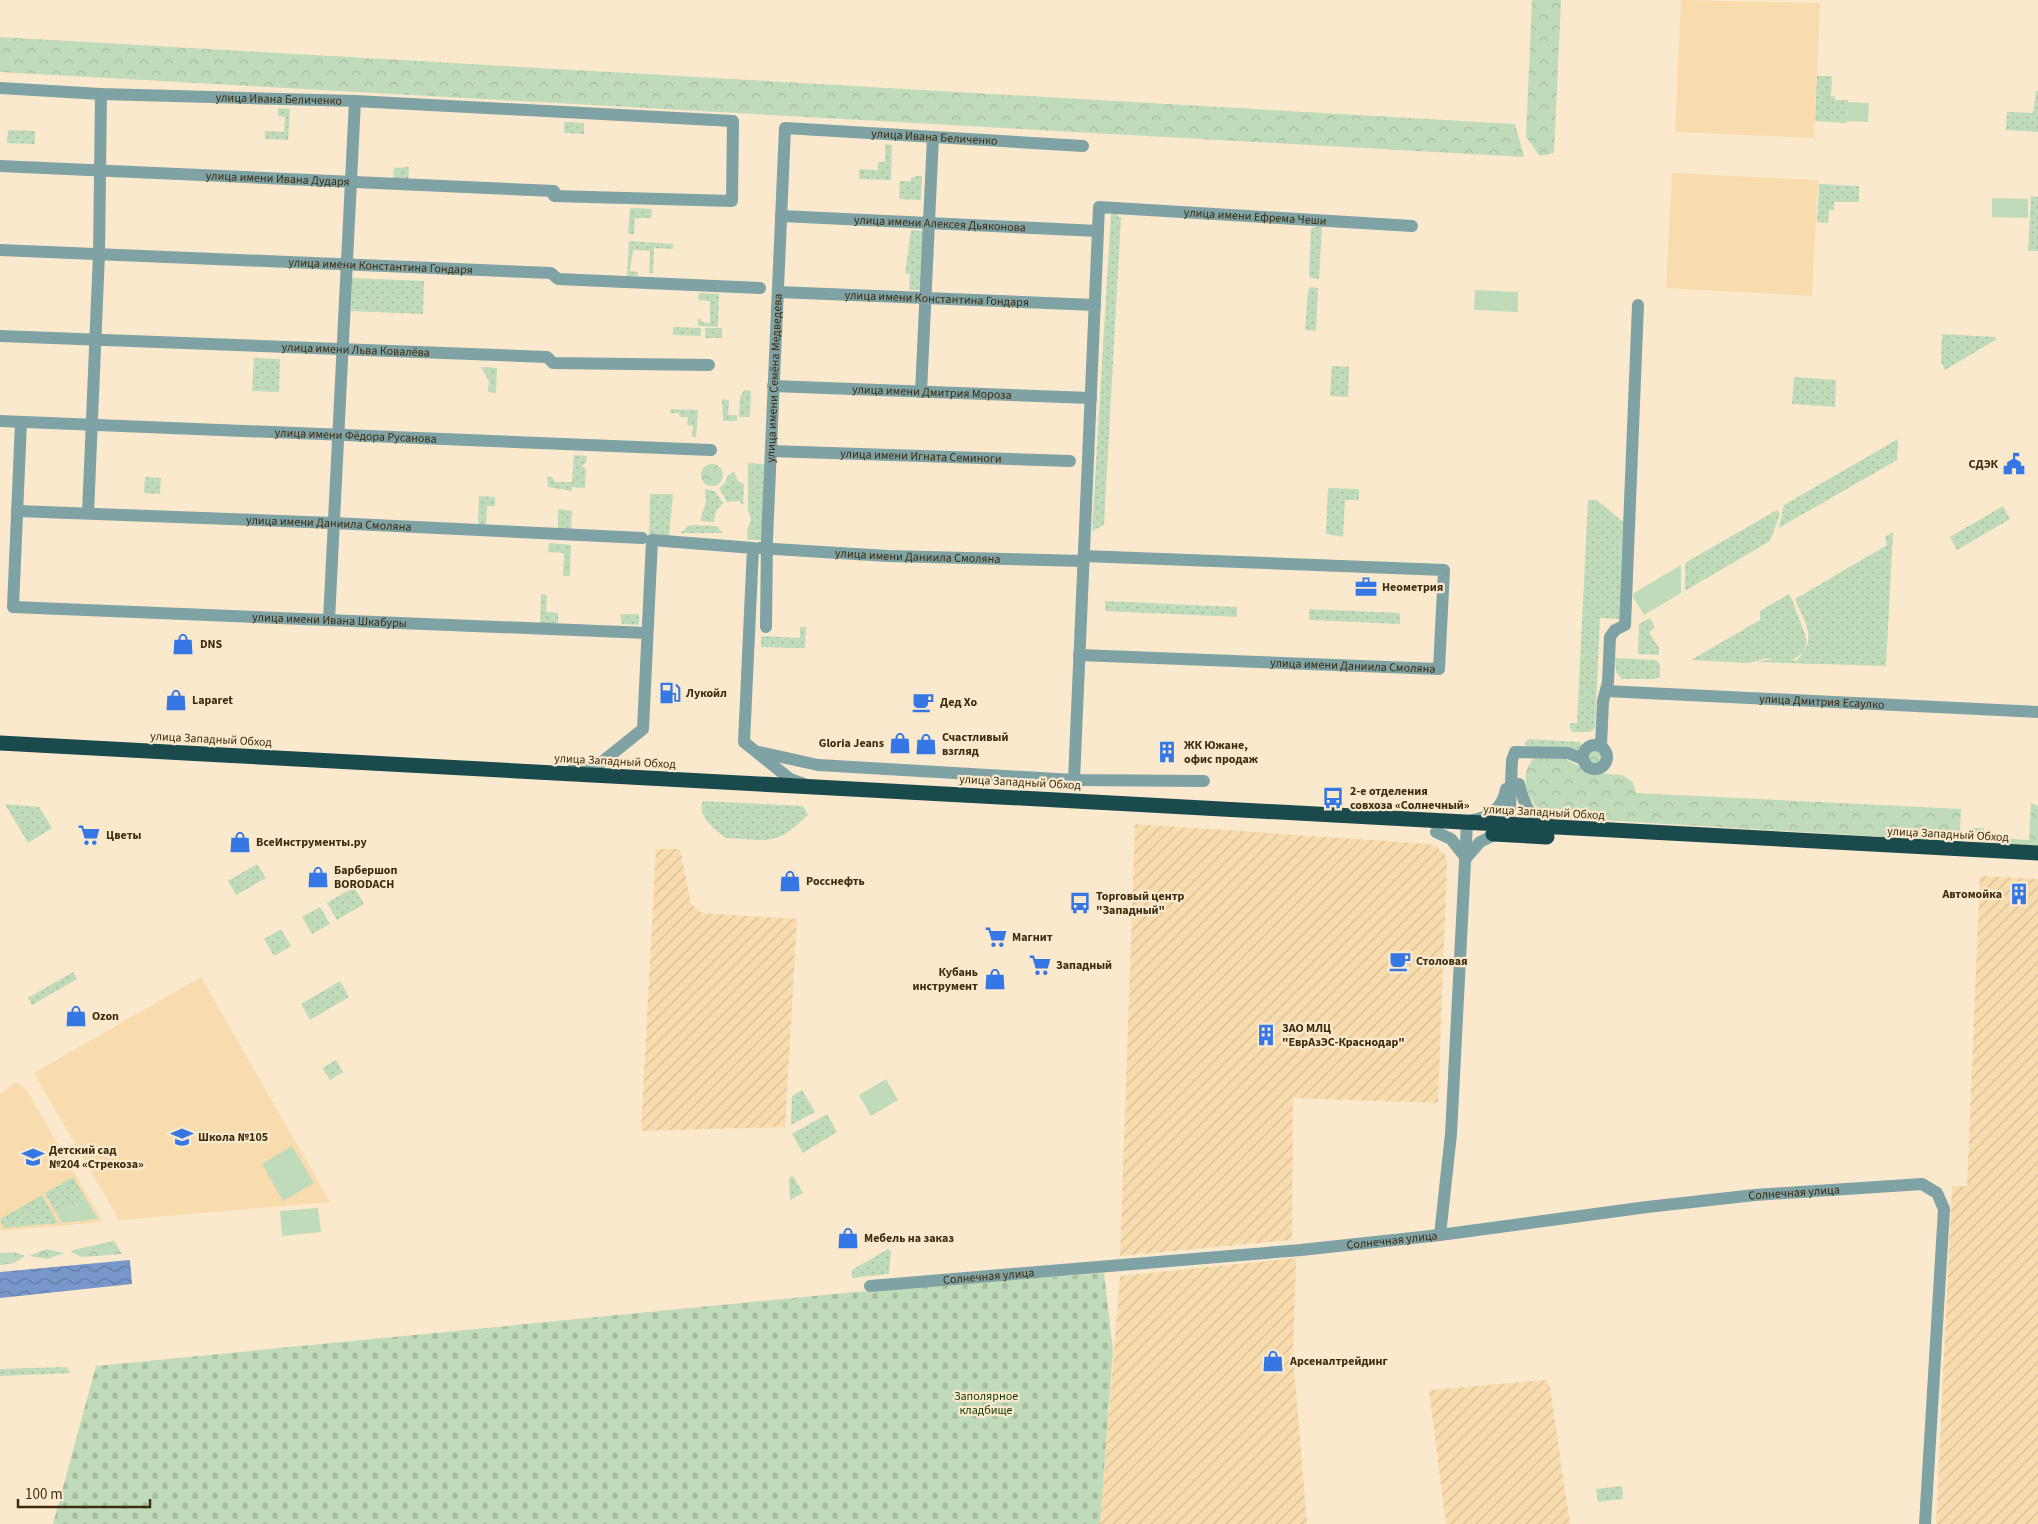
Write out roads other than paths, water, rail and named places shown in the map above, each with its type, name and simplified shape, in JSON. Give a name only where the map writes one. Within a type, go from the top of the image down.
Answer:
[{"type":"highway","name":"улица Западный Обход","points":[[0,743],[1009,796],[1509,831],[2038,862]]},
{"type":"highway","name":"улица Западный Обход","points":[[0,751],[676,786],[1436,832],[1464,827]]},
{"type":"highway","name":"улица Западный Обход","points":[[1509,831],[1564,828],[2038,853]]},
{"type":"street","name":"улица Ивана Беличенко","points":[[0,88],[101,94],[355,101],[733,121],[732,201],[554,193]]},
{"type":"street","points":[[88,514],[99,254],[101,94]]},
{"type":"street","points":[[329,620],[355,101]]},
{"type":"street","name":"улица Ивана Беличенко","points":[[785,128],[1082,146]]},
{"type":"street","name":"улица имени Семёна Медведева","points":[[766,628],[767,548],[785,128]]},
{"type":"street","points":[[921,392],[933,137]]},
{"type":"street","name":"улица имени Ивана Дударя","points":[[0,166],[351,180],[554,193]]},
{"type":"street","name":"улица имени Ефрема Чеши","points":[[1098,231],[1099,207],[1412,226]]},
{"type":"street","name":"улица имени Алексея Дьяконова","points":[[781,216],[1098,231]]},
{"type":"street","points":[[1074,780],[1098,231]]},
{"type":"street","name":"улица имени Константина Гондаря","points":[[0,250],[551,273],[558,279],[760,288]]},
{"type":"street","name":"улица имени Константина Гондаря","points":[[778,292],[1095,305]]},
{"type":"street","points":[[1516,756],[1568,753],[1583,759],[1590,768],[1601,767],[1607,757],[1601,746],[1603,701],[1606,691],[1612,632],[1625,625],[1638,305]]},
{"type":"street","name":"улица имени Льва Ковалёва","points":[[0,336],[547,357],[553,362],[709,365]]},
{"type":"street","name":"улица имени Дмитрия Мороза","points":[[774,386],[1090,398]]},
{"type":"street","name":"улица имени Фёдора Русанова","points":[[0,421],[711,450]]},
{"type":"street","points":[[17,512],[21,422]]},
{"type":"street","name":"улица имени Игната Семиноги","points":[[771,451],[1070,462]]},
{"type":"street","name":"улица имени Даниила Смоляна","points":[[17,512],[333,523],[642,538]]},
{"type":"street","name":"улица имени Ивана Шкабуры","points":[[17,512],[13,607],[647,633]]},
{"type":"street","name":"улица имени Даниила Смоляна","points":[[647,633],[652,540],[767,548],[772,550],[888,556],[1083,559],[1444,570],[1439,668],[1079,655]]},
{"type":"street","points":[[753,548],[744,742],[790,779],[803,784],[819,784],[835,788]]},
{"type":"street","points":[[525,771],[544,769],[567,770],[597,766],[643,729],[647,633]]},
{"type":"street","name":"улица Дмитрия Есаулко","points":[[1606,691],[2038,712]]},
{"type":"street","points":[[1583,759],[1584,752],[1589,746],[1601,746]]},
{"type":"street","points":[[757,751],[818,765],[1074,780],[1204,781]]},
{"type":"street","points":[[1516,756],[1519,784],[1526,805],[1538,820],[1564,828]]},
{"type":"street","points":[[1440,1235],[1451,1134],[1466,858],[1464,827],[1498,808],[1503,800],[1508,769],[1516,756]]},
{"type":"street","points":[[1509,831],[1516,756]]},
{"type":"street","points":[[1509,831],[1519,784]]},
{"type":"street","points":[[1466,858],[1480,842],[1509,831]]},
{"type":"street","points":[[1436,832],[1451,839],[1466,858]]},
{"type":"street","name":"Солнечная улица","points":[[870,1286],[1300,1250],[1440,1235],[1647,1207],[1755,1195],[1913,1183],[1922,1184],[1937,1193],[1944,1209],[1925,1524]]},
{"type":"water","points":[[130,1260],[132,1284],[0,1298],[0,1272]]},
{"type":"place","name":"СДЭК","points":[[2014,464]]},
{"type":"place","name":"Неометрия","points":[[1366,587]]},
{"type":"place","name":"DNS","points":[[183,644]]},
{"type":"place","name":"Лукойл","points":[[670,693]]},
{"type":"place","name":"Laparet","points":[[176,700]]},
{"type":"place","name":"Дед Хо","points":[[923,702]]},
{"type":"place","name":"Gloria Jeans","points":[[900,743]]},
{"type":"place","name":"Счастливый взгляд","points":[[926,744]]},
{"type":"place","name":"ЖК Южане, офис продаж","points":[[1167,752]]},
{"type":"place","name":"2-е отделения совхоза «Солнечный»","points":[[1333,798]]},
{"type":"place","name":"Цветы","points":[[89,835]]},
{"type":"place","name":"ВсеИнструменты.ру","points":[[240,842]]},
{"type":"place","name":"Барбершоп BORODACH","points":[[318,877]]},
{"type":"place","name":"Росснефть","points":[[790,881]]},
{"type":"place","name":"Автомойка","points":[[2019,894]]},
{"type":"place","name":"Торговый центр \"Западный\"","points":[[1080,903]]},
{"type":"place","name":"Магнит","points":[[996,937]]},
{"type":"place","name":"Столовая","points":[[1400,961]]},
{"type":"place","name":"Западный","points":[[1040,965]]},
{"type":"place","name":"Кубань инструмент","points":[[995,979]]},
{"type":"place","name":"Ozon","points":[[76,1016]]},
{"type":"place","name":"ЗАО МЛЦ \"ЕврАзЭС-Краснодар\"","points":[[1266,1035]]},
{"type":"place","name":"Школа №105","points":[[182,1137]]},
{"type":"place","name":"Детский сад №204 «Стрекоза»","points":[[33,1157]]},
{"type":"place","name":"Мебель на заказ","points":[[848,1238]]},
{"type":"place","name":"Арсеналтрейдинг","points":[[1273,1361]]},
{"type":"park label","name":"Заполярное кладбище","points":[[986,1403]]}]
